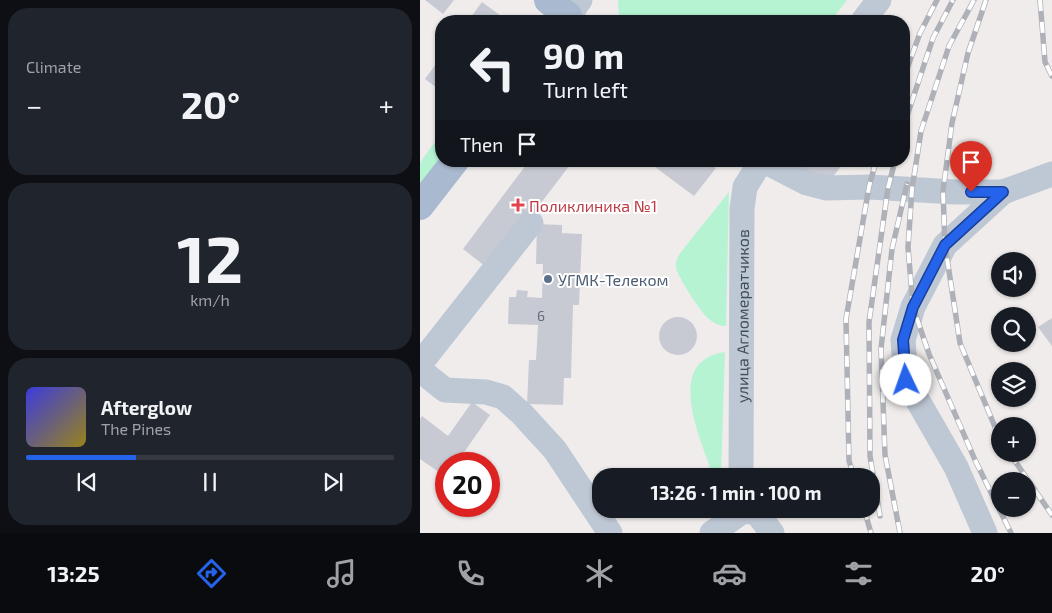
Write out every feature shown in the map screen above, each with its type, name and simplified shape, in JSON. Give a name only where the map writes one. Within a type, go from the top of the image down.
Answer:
[{"type":"main road","points":[[420,206],[450,167]]},
{"type":"street","points":[[868,15],[879,0]]},
{"type":"street","name":"улица Агломератчиков","points":[[741,468],[742,210],[745,187],[759,167]]},
{"type":"street","points":[[775,167],[808,183],[826,188],[869,187],[955,192],[1003,192],[1052,174]]},
{"type":"street","points":[[985,533],[956,467],[906,380],[903,340],[913,307],[945,245],[1003,192]]},
{"type":"street","points":[[420,364],[532,223]]},
{"type":"street","points":[[420,370],[445,390],[486,392],[503,397],[522,414],[555,450],[610,533]]},
{"type":"street","points":[[712,533],[732,518]]},
{"type":"street","points":[[761,518],[772,533]]},
{"type":"green space","points":[[618,0],[847,0],[836,15],[619,15]]},
{"type":"green space","points":[[435,143],[435,165],[420,185],[420,163]]},
{"type":"green space","points":[[729,192],[726,326],[714,323],[705,315],[684,285],[676,265],[681,252]]},
{"type":"green space","points":[[725,352],[721,468],[710,468],[695,424],[691,404],[691,386],[695,370],[706,358]]},
{"type":"building","points":[[425,0],[454,0],[443,14]]},
{"type":"building","points":[[482,2],[500,15],[472,15]]},
{"type":"building","points":[[435,65],[435,86],[425,79]]},
{"type":"building","name":"Поликлиника №1","points":[[524,167],[568,167],[490,270],[463,249]]},
{"type":"building","points":[[655,167],[716,168],[694,196]]},
{"type":"building","points":[[802,167],[840,167],[826,186]]},
{"type":"building","points":[[537,224],[562,225],[562,233],[582,234],[579,305],[573,305],[571,378],[564,378],[563,405],[527,404],[529,360],[536,360],[538,325],[508,324],[509,297],[516,297],[517,290],[528,291],[527,297],[542,298],[543,264],[536,264]]},
{"type":"building","points":[[678,317],[691,323],[697,336],[691,349],[678,355],[665,349],[659,336],[665,323]]},
{"type":"building","points":[[1052,318],[1052,346],[1038,327]]},
{"type":"building","points":[[472,402],[490,415],[464,452],[435,452],[435,469],[420,459],[420,419],[422,416],[448,436]]},
{"type":"railway","points":[[910,60],[920,33],[937,0]]},
{"type":"railway","points":[[910,107],[933,38],[953,0]]},
{"type":"railway","points":[[974,0],[949,46],[921,131],[912,189],[908,247],[913,307],[929,354],[975,460],[1011,533]]},
{"type":"railway","points":[[986,0],[968,53],[952,123],[943,191],[945,245],[960,343],[991,417]]},
{"type":"railway","points":[[1040,0],[1045,62],[1052,76]]},
{"type":"railway","points":[[851,468],[849,461],[846,319],[869,187],[874,167]]},
{"type":"railway","points":[[872,468],[870,456],[869,322],[888,188],[893,167]]},
{"type":"railway","points":[[900,533],[885,455],[881,349],[892,249],[907,184]]},
{"type":"railway","points":[[1016,462],[1052,515]]},
{"type":"railway","points":[[867,518],[871,533]]},
{"type":"place","name":"Поликлиника №1","points":[[518,205]]},
{"type":"place","name":"УГМК-Телеком","points":[[548,279]]},
{"type":"route","points":[[906,380],[903,340],[913,307],[945,245],[1003,192],[971,192]]}]
